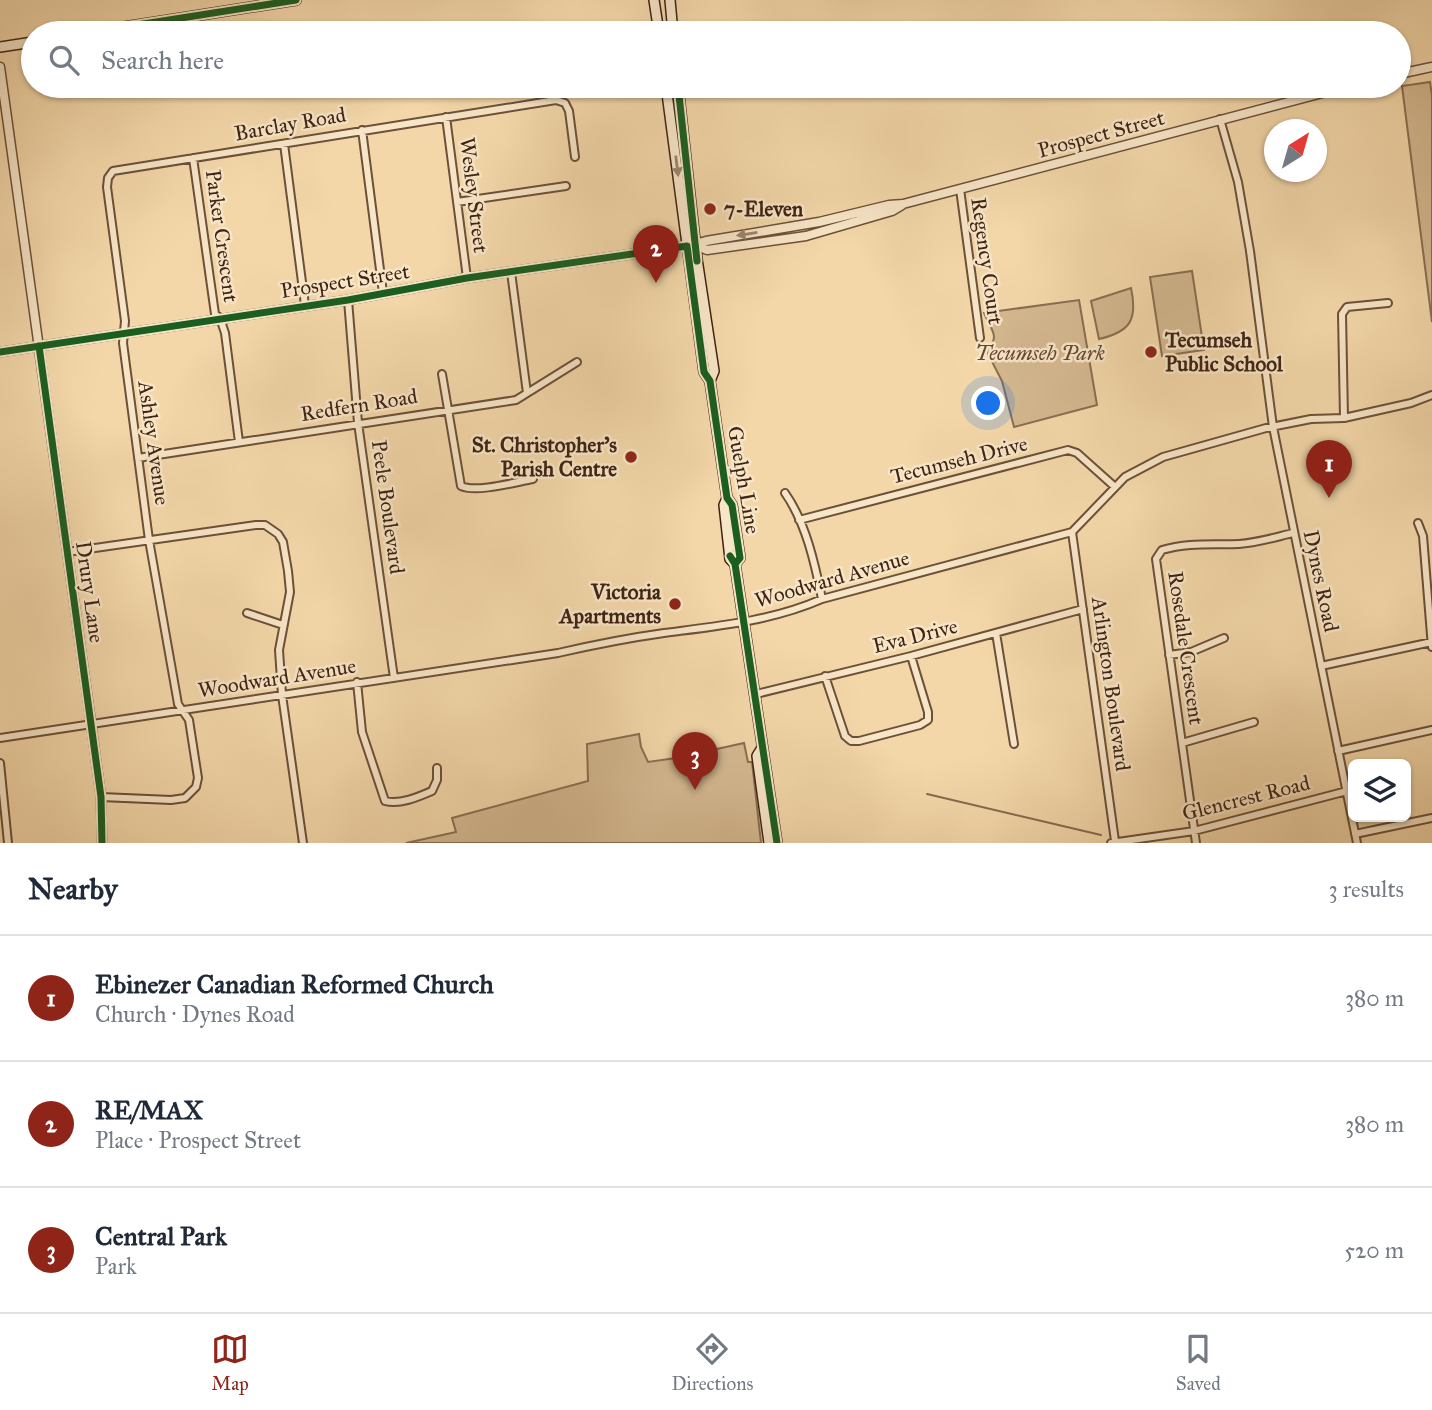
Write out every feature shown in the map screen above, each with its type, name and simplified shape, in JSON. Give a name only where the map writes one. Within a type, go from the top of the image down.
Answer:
[{"type":"main road","points":[[162,21],[296,0]]},
{"type":"main road","points":[[654,0],[657,21]]},
{"type":"main road","points":[[670,0],[672,21]]},
{"type":"main road","points":[[0,47],[21,44]]},
{"type":"main road","name":"Guelph Line","points":[[668,98],[714,371],[710,381],[727,498],[723,505],[730,559],[735,564],[762,748],[766,755],[777,843]]},
{"type":"main road","name":"Guelph Line","points":[[679,98],[691,246]]},
{"type":"main road","name":"Guelph Line","points":[[762,748],[757,756],[769,843]]},
{"type":"street","name":"Drury Lane","points":[[0,67],[101,797],[102,843]]},
{"type":"street","points":[[1411,71],[1432,67]]},
{"type":"street","name":"Prospect Street","points":[[0,352],[348,300],[467,278],[691,246],[707,250],[806,236],[892,211],[903,204],[1302,98]]},
{"type":"street","name":"Barclay Road","points":[[108,178],[113,171],[556,100],[565,103],[569,111],[575,158]]},
{"type":"street","name":"Wesley Street","points":[[446,117],[467,278]]},
{"type":"street","name":"Dynes Road","points":[[1220,119],[1240,193],[1273,427],[1357,843]]},
{"type":"street","points":[[362,130],[383,293]]},
{"type":"street","points":[[284,144],[305,305]]},
{"type":"street","name":"Parker Crescent","points":[[193,158],[215,314],[220,318],[225,333],[239,442]]},
{"type":"street","name":"Ashley Avenue","points":[[101,797],[171,800],[185,798],[196,787],[198,778],[189,720],[178,704],[149,540],[123,343],[125,321],[108,178]]},
{"type":"street","points":[[457,202],[566,186]]},
{"type":"street","name":"Regency Court","points":[[960,189],[979,338]]},
{"type":"street","points":[[511,272],[527,394]]},
{"type":"street","name":"Peele Boulevard","points":[[348,300],[358,423],[394,678]]},
{"type":"street","points":[[1345,418],[1342,314],[1347,307],[1388,303]]},
{"type":"street","name":"Redfern Road","points":[[138,458],[516,400],[577,362]]},
{"type":"street","points":[[442,374],[457,477],[461,486],[467,489],[478,488],[533,479]]},
{"type":"street","points":[[1072,532],[1125,477],[1163,457],[1273,427],[1311,419],[1345,418],[1411,403],[1432,395]]},
{"type":"street","name":"Tecumseh Drive","points":[[799,520],[1068,450],[1077,453],[1115,488]]},
{"type":"street","points":[[785,493],[794,505],[812,549],[822,599]]},
{"type":"street","points":[[1321,666],[1432,644],[1423,536],[1418,523]]},
{"type":"street","points":[[67,552],[256,525],[265,525],[272,529],[283,542],[290,592],[279,642],[282,695],[303,843]]},
{"type":"street","name":"Woodward Avenue","points":[[0,738],[183,712],[357,682],[558,653],[618,640],[744,622],[795,611],[822,599],[1072,532]]},
{"type":"street","name":"Arlington Boulevard","points":[[1072,532],[1113,842]]},
{"type":"street","name":"Rosedale Crescent","points":[[1195,843],[1156,559],[1162,550],[1217,542],[1240,544],[1293,533]]},
{"type":"street","name":"Eva Drive","points":[[756,694],[911,656],[1083,609]]},
{"type":"street","points":[[247,613],[283,625]]},
{"type":"street","points":[[996,633],[1014,744]]},
{"type":"street","points":[[1168,655],[1191,652],[1224,638]]},
{"type":"street","points":[[825,676],[845,736],[851,741],[859,741],[920,725],[928,720],[911,656]]},
{"type":"street","points":[[357,682],[362,732],[385,801],[390,803],[414,799],[432,791],[437,780],[437,768]]},
{"type":"street","points":[[1182,743],[1254,722]]},
{"type":"street","points":[[1338,751],[1432,730]]},
{"type":"street","points":[[0,763],[8,843]]},
{"type":"street","name":"Glencrest Road","points":[[1113,842],[1194,831],[1347,791]]},
{"type":"street","points":[[1355,834],[1432,818]]},
{"type":"green space","points":[[1430,82],[1432,96],[1432,322],[1404,98],[1411,98],[1411,85]]},
{"type":"green space","points":[[1192,271],[1204,350],[1162,356],[1150,277]]},
{"type":"green space","points":[[1131,288],[1133,308],[1129,323],[1118,333],[1099,339],[1091,301]]},
{"type":"green space","name":"Tecumseh Park","points":[[1079,300],[1097,405],[1014,427],[1002,381],[986,350],[994,337],[984,313]]},
{"type":"green space","points":[[639,734],[648,762],[744,743],[748,762],[752,762],[761,843],[406,843],[456,832],[452,818],[588,781],[587,744]]},
{"type":"waterway","points":[[927,794],[1101,835]]},
{"type":"cycle path","points":[[162,21],[296,0]]},
{"type":"cycle path","points":[[679,98],[697,261]]},
{"type":"cycle path","points":[[0,352],[687,246],[704,372],[710,381],[727,498],[732,505],[740,558],[735,564]]},
{"type":"cycle path","points":[[39,346],[101,797],[102,843]]},
{"type":"cycle path","points":[[730,556],[735,564],[777,843]]},
{"type":"place","name":"7-Eleven","points":[[710,209]]},
{"type":"place","name":"RE/MAX","points":[[656,283]]},
{"type":"place","name":"Tecumseh Public School","points":[[1151,352]]},
{"type":"place","name":"St. Christopher's Parish Centre","points":[[631,457]]},
{"type":"place","name":"Ebinezer Canadian Reformed Church","points":[[1329,498]]},
{"type":"place","name":"Victoria Apartments","points":[[675,604]]},
{"type":"place","name":"Central Park","points":[[695,790]]}]
